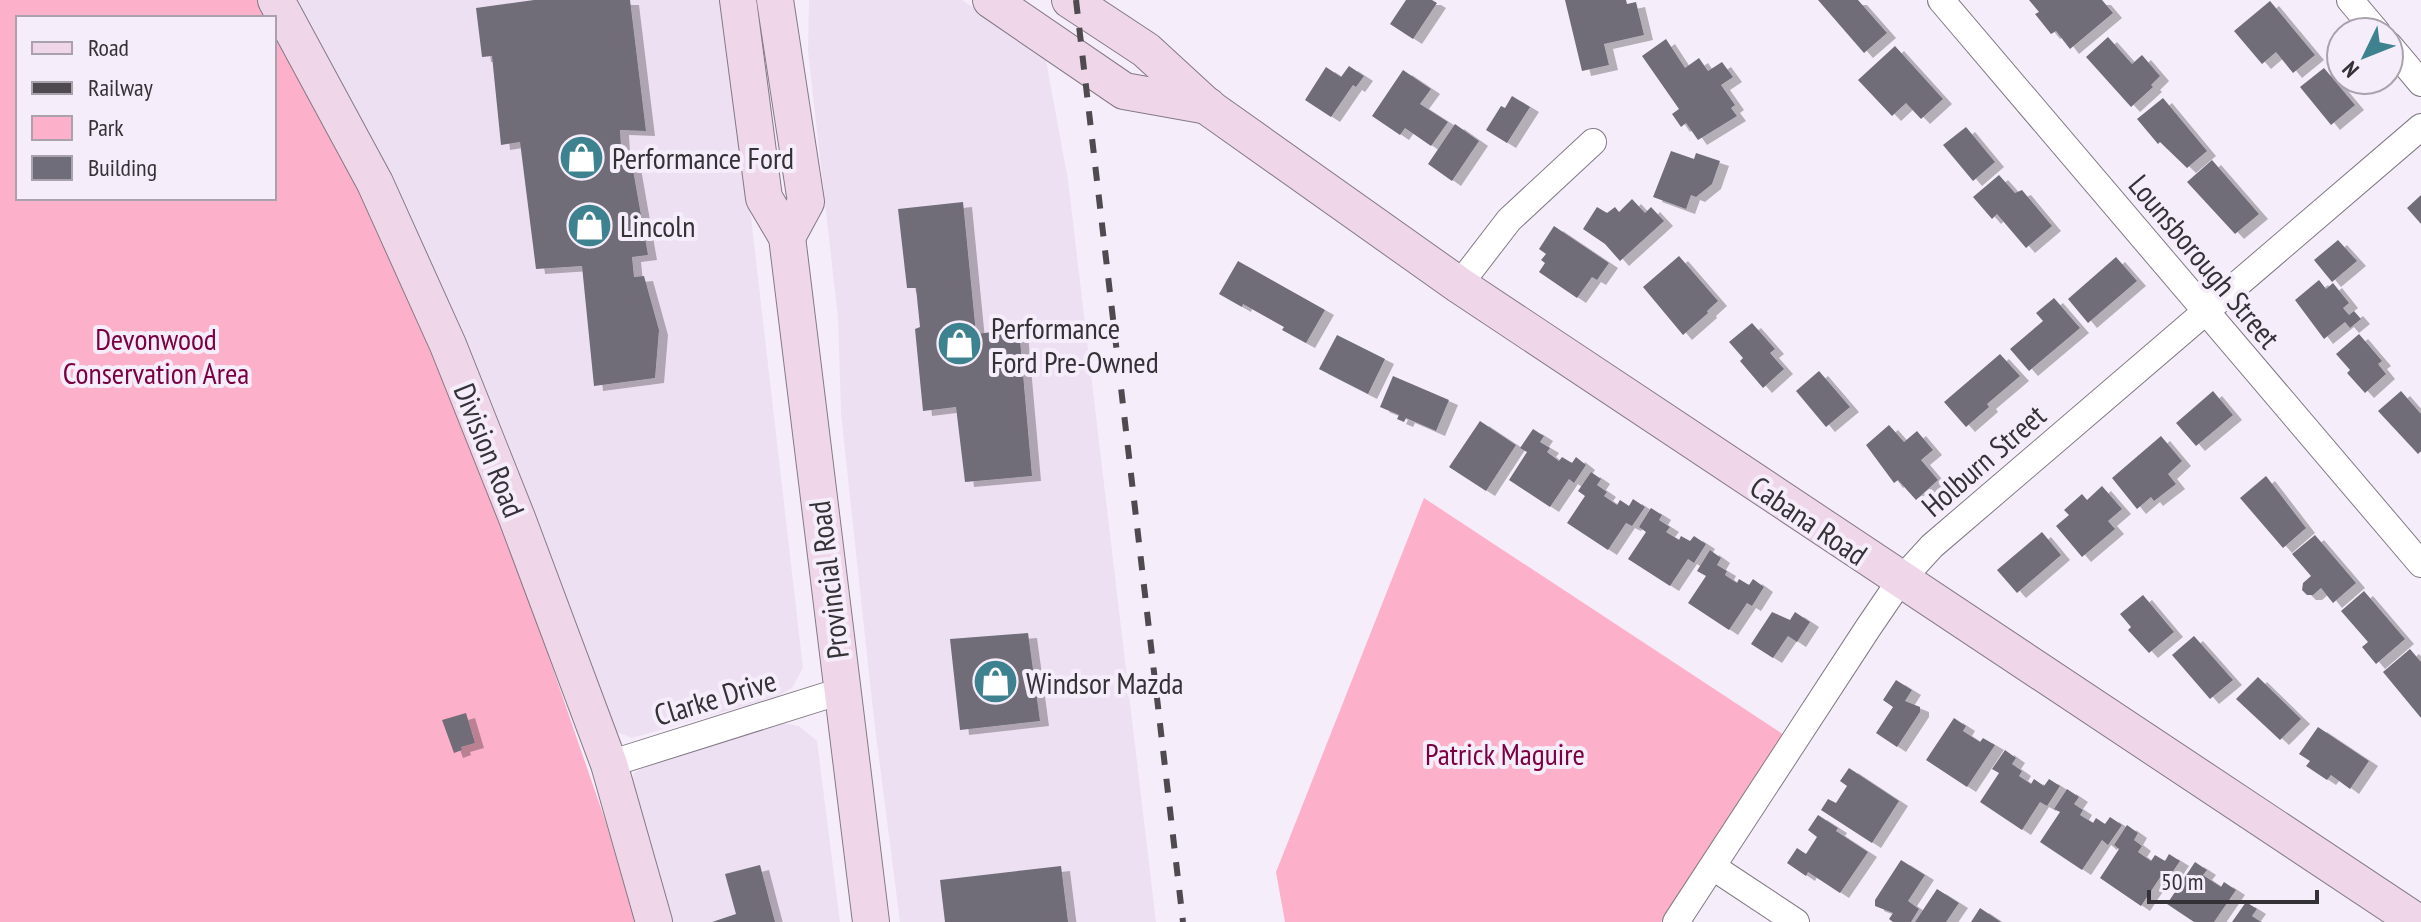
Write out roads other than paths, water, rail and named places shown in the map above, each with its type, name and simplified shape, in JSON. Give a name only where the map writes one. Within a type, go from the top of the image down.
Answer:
[{"type":"main road","name":"Division Road","points":[[276,0],[375,183],[448,345],[609,764],[654,922]]},
{"type":"main road","name":"Provincial Road","points":[[738,0],[764,198],[787,237],[871,922]]},
{"type":"main road","points":[[775,0],[806,202],[787,237]]},
{"type":"main road","name":"Cabana Road","points":[[991,0],[1124,91],[1208,107]]},
{"type":"main road","name":"Cabana Road","points":[[1070,0],[1146,50],[1208,107],[1459,285],[2417,922]]},
{"type":"street","name":"Lounsborough Street","points":[[1941,0],[2421,564]]},
{"type":"street","points":[[2350,0],[2364,16]]},
{"type":"street","points":[[2405,64],[2421,83]]},
{"type":"street","name":"Holburn Street","points":[[1676,922],[1900,581],[1932,546],[2421,127]]},
{"type":"street","points":[[1459,285],[1509,220],[1593,142]]},
{"type":"street","name":"Clarke Drive","points":[[609,764],[841,691]]},
{"type":"street","points":[[1713,867],[1796,922]]},
{"type":"railway","points":[[1076,0],[1183,922]]},
{"type":"place","name":"Performance Ford","points":[[581,157]]},
{"type":"place","name":"Lincoln","points":[[589,225]]},
{"type":"place","name":"Performance Ford Pre-Owned","points":[[960,344]]},
{"type":"place","name":"Windsor Mazda","points":[[995,682]]},
{"type":"park label","name":"Devonwood Conservation Area","points":[[156,355]]},
{"type":"park label","name":"Patrick Maguire","points":[[1505,753]]}]
